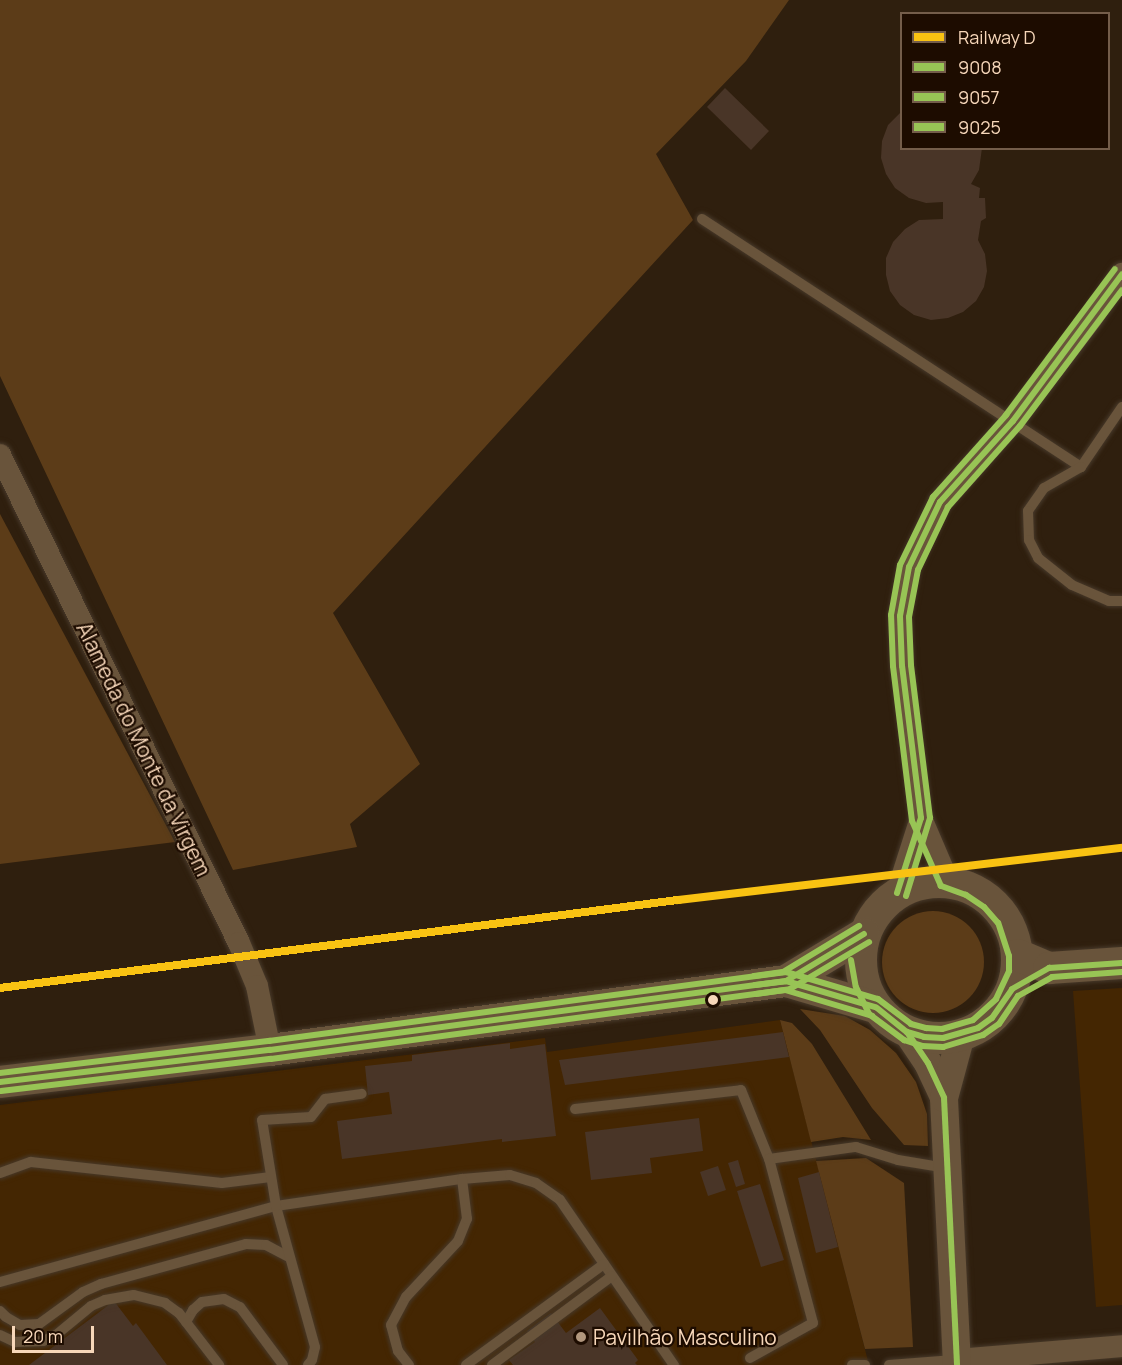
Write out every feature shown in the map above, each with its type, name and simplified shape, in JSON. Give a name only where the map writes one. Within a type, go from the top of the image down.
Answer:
[{"type":"main road","points":[[948,881],[970,887],[990,900],[1006,918],[1018,955],[1018,973],[1012,989],[992,1018],[978,1028],[961,1035],[924,1037],[907,1032],[875,1007],[864,984],[860,959],[864,934],[877,910],[897,893],[921,883],[948,881]]},
{"type":"main road","points":[[0,1082],[270,1050],[786,981],[864,934]]},
{"type":"main road","points":[[1018,955],[1049,968]]},
{"type":"main road","points":[[1012,989],[1049,968],[1122,963]]},
{"type":"main road","points":[[786,981],[875,1007]]},
{"type":"street","points":[[948,881],[921,818],[902,666],[900,616],[909,567],[940,502],[1013,422],[1091,320],[1122,274]]},
{"type":"street","name":"Alameda do Monte da Virgem","points":[[0,455],[239,943],[257,986],[270,1050]]},
{"type":"street","points":[[897,893],[921,818]]},
{"type":"street","points":[[907,1032],[928,1063],[944,1098]]},
{"type":"street","points":[[961,1035],[944,1098],[957,1362],[1122,1346]]},
{"type":"lane","points":[[702,219],[1081,467]]},
{"type":"lane","points":[[1122,407],[1081,467],[1044,489],[1028,511],[1029,540],[1038,558],[1072,585],[1109,601],[1122,601]]},
{"type":"lane","points":[[575,1109],[741,1090],[769,1159],[813,1323],[750,1358]]},
{"type":"lane","points":[[308,1365],[312,1360],[315,1347],[276,1206],[262,1120],[311,1117],[325,1099],[362,1094]]},
{"type":"lane","points":[[769,1159],[856,1147],[898,1160],[947,1168]]},
{"type":"lane","points":[[0,1173],[31,1162],[222,1183],[271,1176]]},
{"type":"lane","points":[[0,1282],[276,1206],[462,1179],[510,1175],[536,1183],[560,1200],[674,1365]]},
{"type":"lane","points":[[409,1365],[398,1351],[391,1324],[406,1297],[458,1241],[466,1219],[462,1179]]},
{"type":"lane","points":[[0,1311],[21,1325],[39,1324],[83,1292],[101,1284],[246,1244],[266,1245],[289,1257]]},
{"type":"lane","points":[[466,1365],[604,1264]]},
{"type":"lane","points":[[492,1365],[612,1276]]},
{"type":"lane","points":[[0,1335],[15,1342],[43,1341],[56,1335],[91,1306],[105,1300],[134,1295],[165,1304],[186,1322],[219,1365]]},
{"type":"lane","points":[[186,1322],[193,1310],[202,1302],[224,1299],[240,1307],[284,1365]]},
{"type":"lane","points":[[889,1365],[957,1362]]},
{"type":"lane","points":[[852,1365],[865,1365]]},
{"type":"shaded area","points":[[0,0],[789,0],[746,61],[656,154],[693,220],[333,613],[420,764],[350,824],[357,847],[233,870],[0,376]]},
{"type":"shaded area","points":[[0,514],[175,842],[0,864]]},
{"type":"shaded area","points":[[933,911],[953,915],[969,926],[980,942],[984,962],[980,982],[969,998],[953,1009],[933,1013],[913,1009],[897,998],[886,982],[882,962],[886,942],[897,926],[913,915]]},
{"type":"shaded area","points":[[1122,988],[1122,1305],[1096,1307],[1073,991]]},
{"type":"shaded area","points":[[800,1009],[845,1016],[870,1030],[896,1053],[916,1082],[927,1114],[928,1146],[904,1145],[872,1108],[820,1030]]},
{"type":"shaded area","points":[[780,1020],[869,1365],[0,1365],[0,1105],[545,1038],[547,1052]]},
{"type":"shaded area","points":[[780,1020],[792,1023],[812,1044],[871,1140],[843,1137],[811,1142]]},
{"type":"shaded area","points":[[866,1158],[904,1183],[913,1347],[865,1349],[816,1161]]},
{"type":"building","points":[[725,88],[769,131],[751,150],[707,107]]},
{"type":"building","points":[[900,113],[900,150],[982,150],[979,170],[971,184],[980,188],[979,198],[985,198],[986,218],[981,221],[978,240],[985,254],[987,271],[984,287],[976,301],[963,312],[948,318],[931,320],[914,315],[900,305],[890,291],[886,275],[886,258],[893,242],[905,229],[919,220],[943,219],[943,202],[926,203],[909,198],[895,188],[886,174],[881,158],[882,141],[888,125]]},
{"type":"building","points":[[783,1032],[789,1057],[565,1085],[559,1060]]},
{"type":"building","points":[[510,1043],[510,1049],[545,1044],[556,1136],[502,1142],[502,1139],[342,1159],[337,1121],[392,1114],[389,1092],[368,1095],[365,1066],[412,1061],[412,1055]]},
{"type":"building","points":[[699,1118],[703,1151],[650,1158],[652,1173],[591,1180],[585,1132]]},
{"type":"building","points":[[738,1160],[745,1184],[736,1187],[728,1163]]},
{"type":"building","points":[[718,1166],[726,1190],[708,1196],[700,1172]]},
{"type":"building","points":[[819,1172],[838,1247],[816,1253],[798,1178]]},
{"type":"building","points":[[760,1184],[784,1260],[761,1267],[737,1191]]},
{"type":"building","points":[[114,1301],[133,1326],[136,1323],[167,1365],[29,1365]]},
{"type":"building","name":"Pavilhão Masculino","points":[[600,1308],[638,1360],[635,1363],[637,1365],[513,1365],[509,1360],[535,1342],[527,1331],[551,1313],[566,1333]]},
{"type":"rail line","name":"D","points":[[0,988],[678,900],[1122,848]]},
{"type":"transit line","name":"9025","points":[[0,1073],[269,1041],[786,972],[878,999],[911,1024],[926,1028],[942,1029],[973,1020],[996,999],[1009,971],[1009,956],[998,923],[984,907],[966,895],[941,886],[912,821],[893,666],[891,615],[900,565],[933,497],[1006,415],[1115,269]]},
{"type":"transit line","name":"9008","points":[[897,893],[921,818],[902,666],[900,616],[909,567],[940,502],[1013,421],[1122,274]]},
{"type":"transit line","name":"9057","points":[[906,896],[930,818],[911,665],[909,617],[918,570],[948,507],[1020,426],[1122,290]]},
{"type":"transit line","name":"9025","points":[[754,976],[783,972],[859,926]]},
{"type":"transit line","name":"9008","points":[[755,985],[786,981],[864,934]]},
{"type":"transit line","name":"9057","points":[[756,994],[790,989],[869,942]]},
{"type":"transit line","name":"9057","points":[[851,960],[856,987],[869,1014],[904,1040],[922,1046],[943,1047],[983,1035],[999,1024],[1018,996],[1052,977],[1122,972]]},
{"type":"transit line","name":"9008","points":[[1012,989],[1049,968],[1122,963]]},
{"type":"transit line","name":"9008","points":[[0,1082],[270,1050],[786,981],[875,1007]]},
{"type":"transit line","name":"9008","points":[[877,1008],[907,1032],[924,1037],[943,1038],[978,1028],[992,1018],[1012,989]]},
{"type":"transit line","name":"9057","points":[[1,1091],[271,1059],[785,990],[872,1016]]},
{"type":"transit line","name":"9008","points":[[907,1032],[928,1063],[944,1098],[957,1365]]},
{"type":"place","name":"Pavilhão Masculino","points":[[581,1337]]}]
